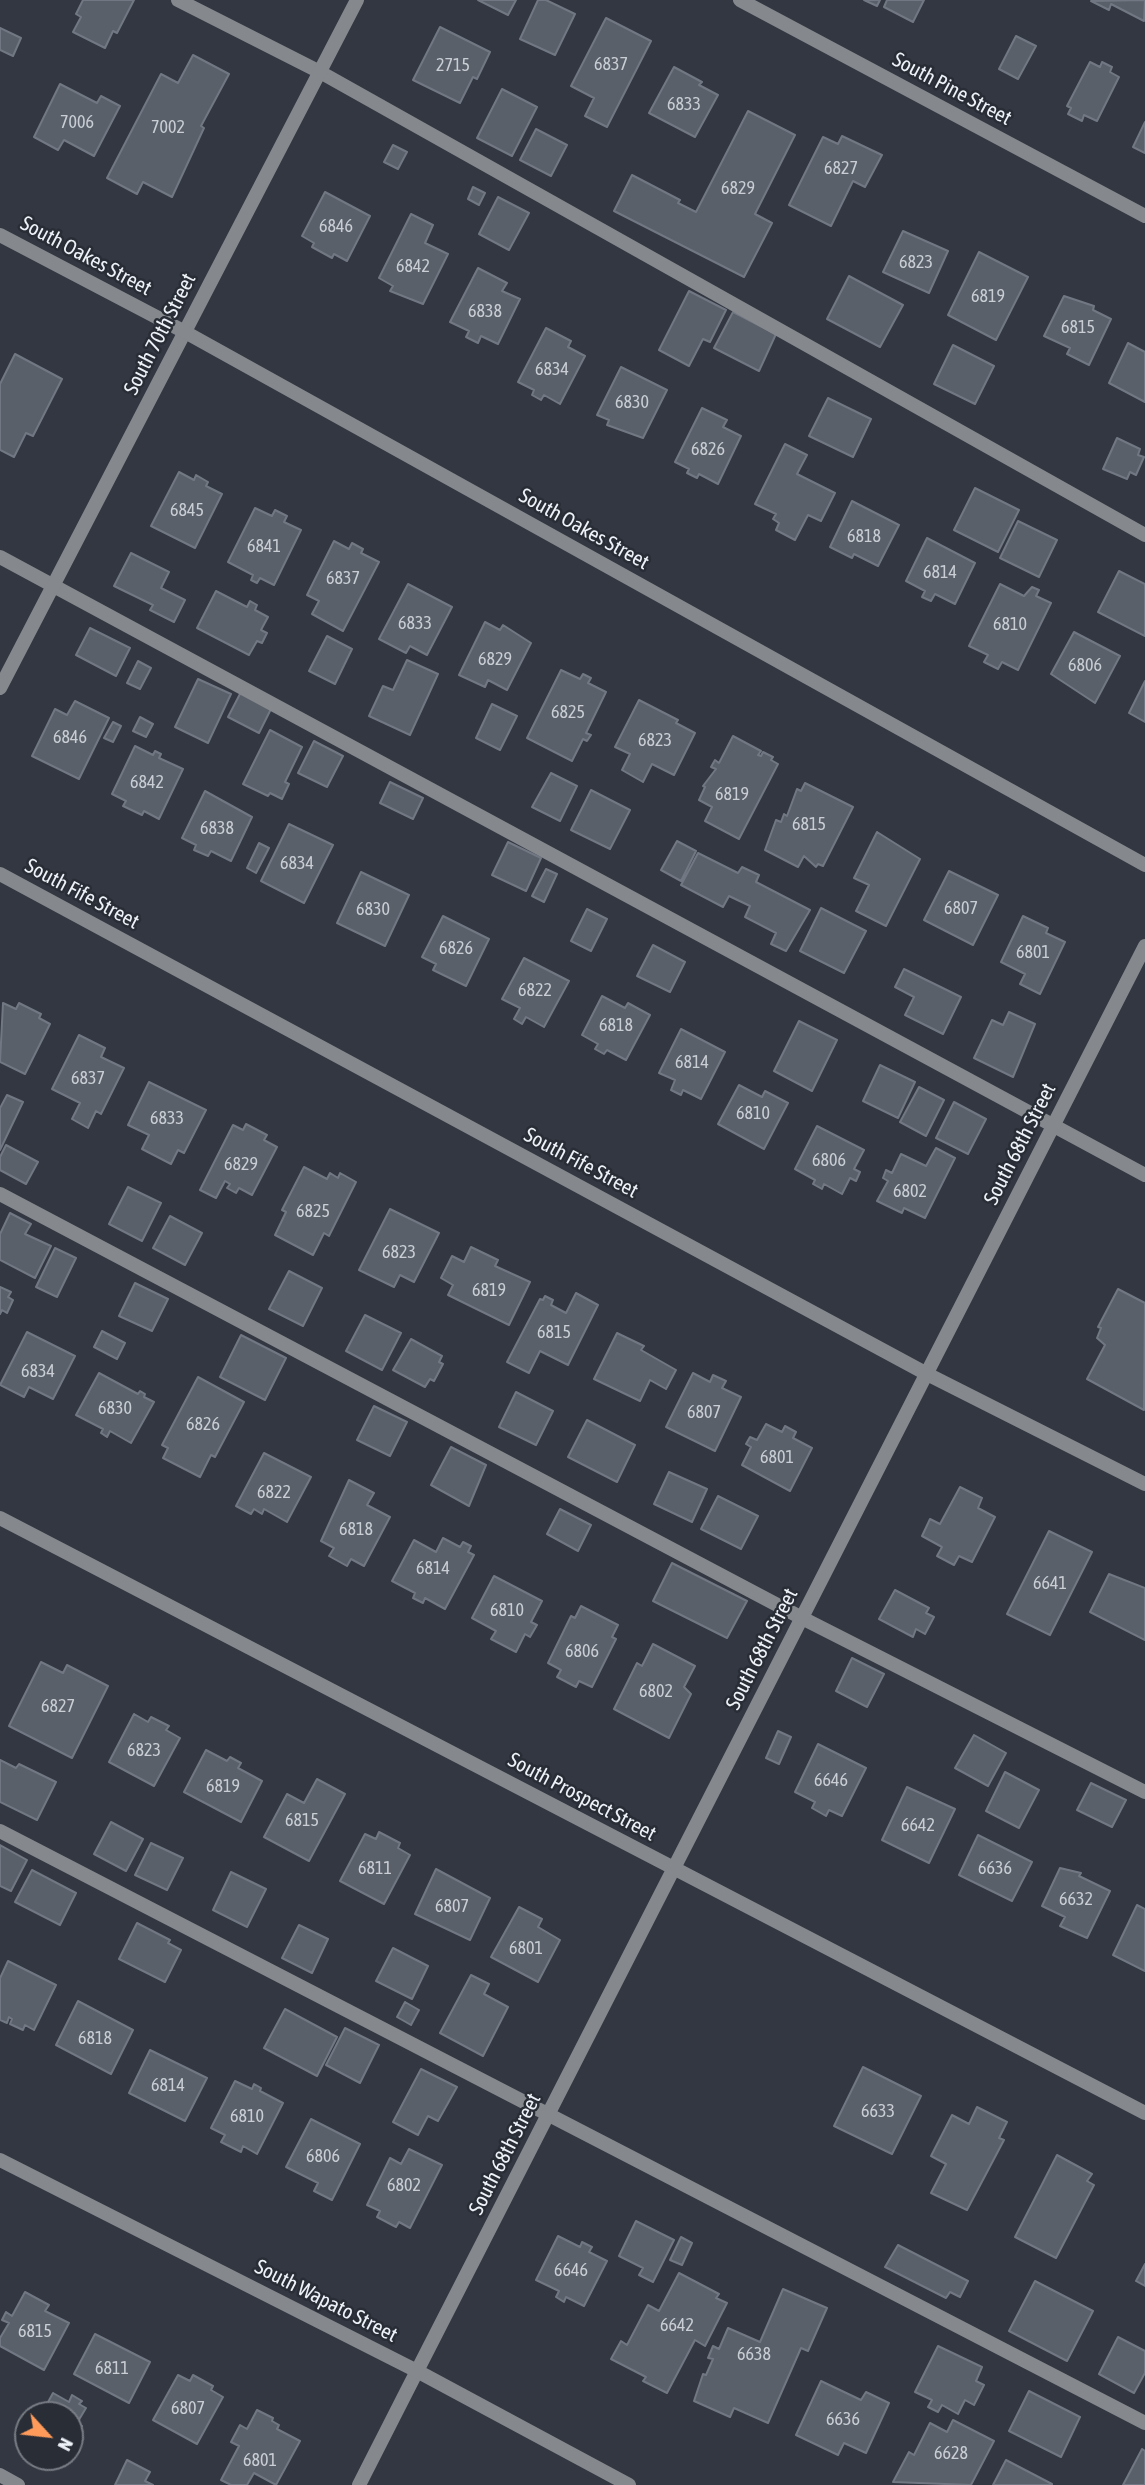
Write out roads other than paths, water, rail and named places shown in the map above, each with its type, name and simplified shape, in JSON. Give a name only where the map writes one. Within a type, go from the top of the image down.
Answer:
[{"type":"street","points":[[178,0],[320,72],[1145,534]]},
{"type":"street","name":"South 70th Street","points":[[0,688],[357,0]]},
{"type":"street","name":"South Pine Street","points":[[740,0],[1145,216]]},
{"type":"street","name":"South Oakes Street","points":[[0,235],[185,332],[1145,865]]},
{"type":"street","points":[[0,557],[1052,1128],[1145,1175]]},
{"type":"street","name":"South Fife Street","points":[[0,874],[927,1374],[1145,1484]]},
{"type":"street","name":"South 68th Street","points":[[359,2485],[1145,946]]},
{"type":"street","points":[[0,1194],[802,1618],[1145,1792]]},
{"type":"street","name":"South Prospect Street","points":[[0,1518],[1145,2113]]},
{"type":"street","points":[[0,1831],[1145,2423]]},
{"type":"street","name":"South Wapato Street","points":[[0,2160],[417,2371],[629,2485]]},
{"type":"street","points":[[0,2475],[18,2485]]}]
